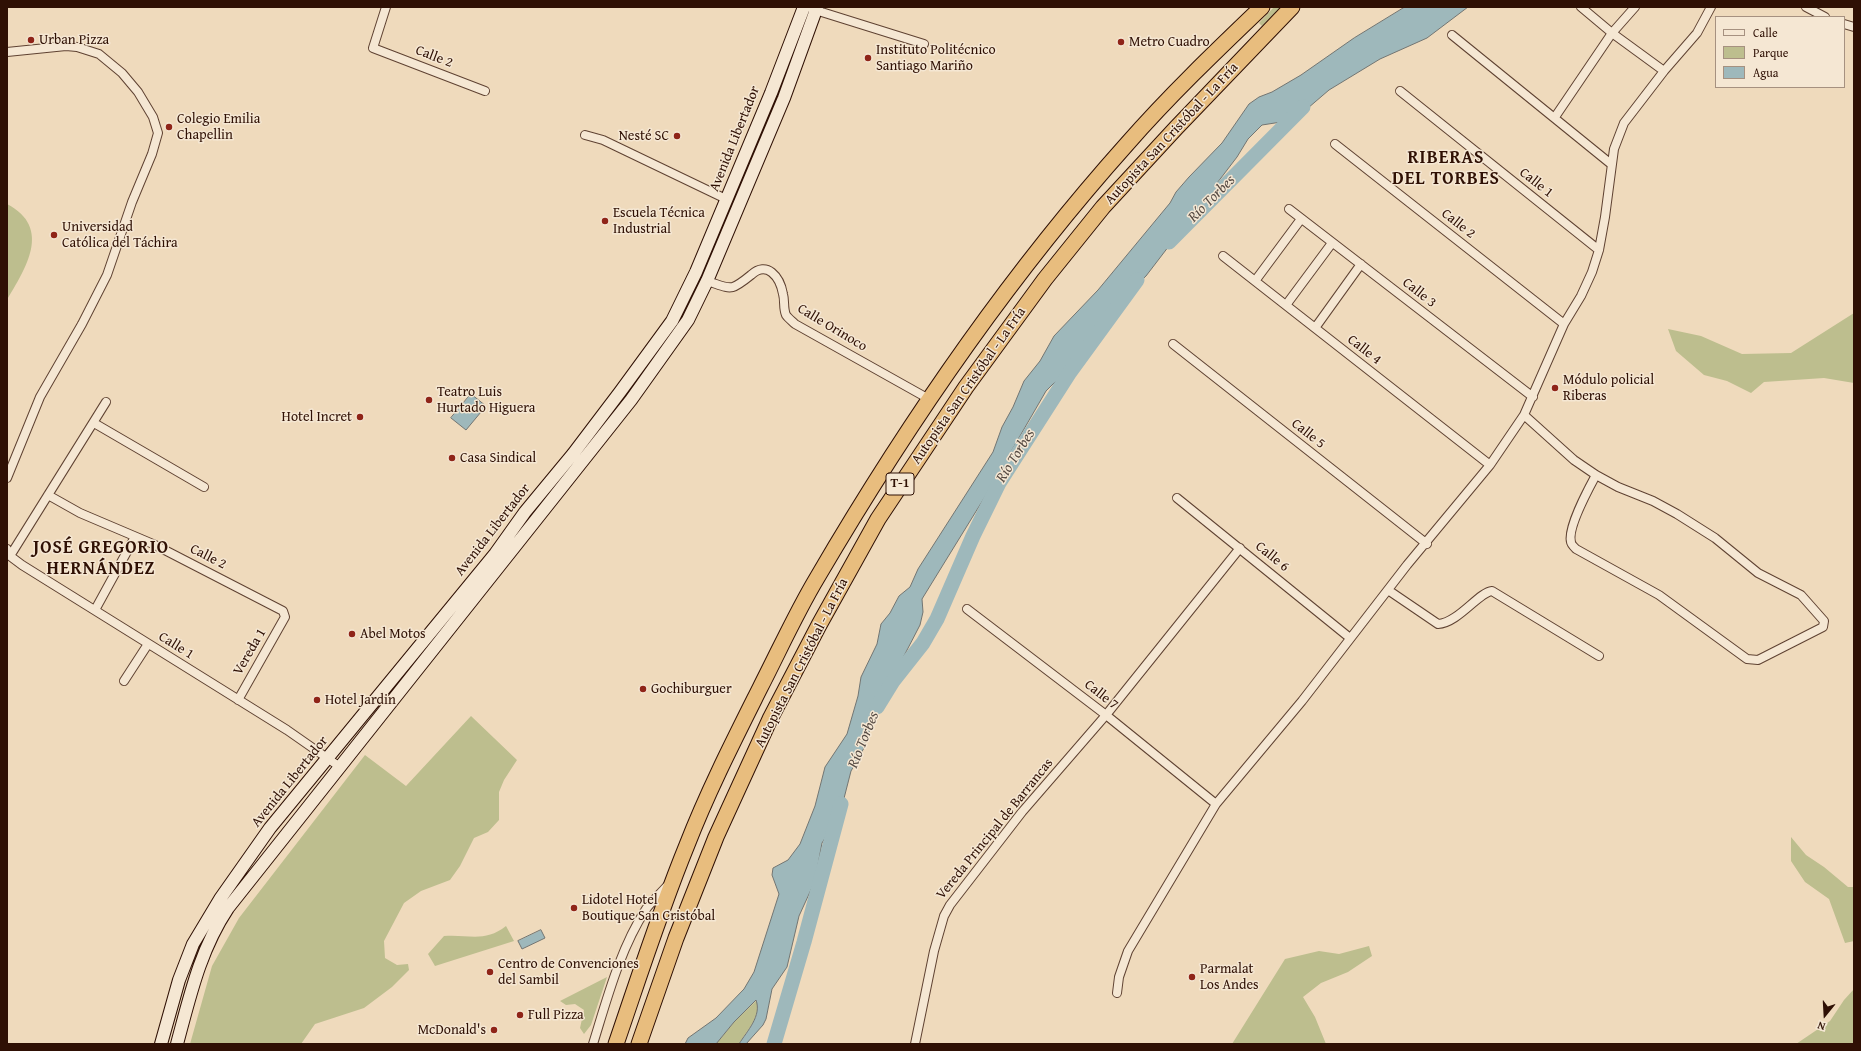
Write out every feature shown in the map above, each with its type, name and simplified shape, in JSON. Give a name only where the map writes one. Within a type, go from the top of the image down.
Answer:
[{"type":"highway","name":"Autopista San Cristóbal - La Fría","points":[[616,1044],[674,878],[719,770],[816,580],[887,462],[928,399],[991,310],[1081,196],[1134,136],[1262,7]]},
{"type":"highway","name":"Autopista San Cristóbal - La Fría","points":[[639,1044],[676,938],[714,844],[770,719],[819,625],[878,518],[966,387],[1045,279],[1103,207],[1176,128],[1292,7]]},
{"type":"main road","name":"Avenida Libertador","points":[[161,1044],[179,980],[196,938],[220,899],[270,828],[495,554],[525,512],[573,454],[672,321],[696,272],[810,8]]},
{"type":"main road","name":"Avenida Libertador","points":[[177,1044],[191,990],[214,929],[228,908],[631,400],[688,320],[707,281],[784,98],[810,8]]},
{"type":"street","name":"Calle 2","points":[[386,7],[373,48],[485,91]]},
{"type":"street","points":[[1581,7],[1612,33],[1664,71]]},
{"type":"street","points":[[1555,117],[1612,33],[1634,7]]},
{"type":"street","points":[[1117,993],[1119,977],[1128,951],[1216,804],[1302,701],[1388,590],[1490,465],[1524,415],[1564,324],[1581,296],[1592,272],[1599,250],[1614,149],[1624,123],[1664,71],[1697,33],[1711,7]]},
{"type":"street","points":[[1806,7],[1823,16]]},
{"type":"street","points":[[810,8],[924,44]]},
{"type":"street","points":[[1452,36],[1555,117],[1611,164]]},
{"type":"street","points":[[7,52],[66,46],[83,48],[99,54],[122,73],[138,92],[153,117],[158,133],[152,154],[132,202],[107,275],[82,324],[40,396],[7,478]]},
{"type":"street","name":"Calle 1","points":[[1400,91],[1599,250]]},
{"type":"street","points":[[585,134],[603,140],[726,200]]},
{"type":"street","name":"Calle 2","points":[[1335,144],[1564,324]]},
{"type":"street","name":"Calle 3","points":[[1289,208],[1301,219],[1533,397]]},
{"type":"street","points":[[1255,281],[1301,219]]},
{"type":"street","points":[[1286,305],[1332,243]]},
{"type":"street","name":"Calle 4","points":[[1223,256],[1490,465]]},
{"type":"street","points":[[1315,328],[1360,264]]},
{"type":"street","name":"Calle Orinoco","points":[[707,281],[731,289],[736,287],[757,269],[768,269],[781,285],[787,316],[795,324],[928,399]]},
{"type":"street","name":"Calle 5","points":[[1174,344],[1427,544]]},
{"type":"street","points":[[9,553],[68,465],[106,402]]},
{"type":"street","points":[[1524,415],[1574,460],[1596,475],[1618,487],[1653,501],[1677,514],[1715,538],[1758,573],[1801,595],[1824,621],[1823,627],[1758,660],[1747,659],[1659,595],[1576,549],[1570,542],[1577,512],[1596,475]]},
{"type":"street","points":[[94,423],[204,488]]},
{"type":"street","name":"Calle 2","points":[[48,495],[80,513],[154,544],[280,608],[285,617]]},
{"type":"street","name":"Calle 6","points":[[1177,498],[1350,638]]},
{"type":"street","points":[[95,610],[135,537]]},
{"type":"street","name":"Vereda Principal de Barrancas","points":[[915,1044],[934,951],[944,916],[950,905],[1022,812],[1106,715],[1240,548]]},
{"type":"street","name":"Calle 1","points":[[9,553],[340,767]]},
{"type":"street","points":[[1388,590],[1438,624],[1445,624],[1468,608],[1488,591],[1492,590],[1599,656]]},
{"type":"street","name":"Calle 7","points":[[967,609],[1106,715],[1216,804]]},
{"type":"street","name":"Vereda 1","points":[[238,700],[285,617]]},
{"type":"street","points":[[124,682],[148,644]]},
{"type":"street","points":[[593,1044],[614,980],[631,938],[647,909],[674,878]]},
{"type":"green space","points":[[1274,7],[1281,7],[1262,26],[1259,23]]},
{"type":"green space","points":[[7,204],[21,214],[29,225],[32,237],[31,249],[27,262],[7,300]]},
{"type":"green space","points":[[1854,313],[1854,383],[1824,378],[1764,382],[1751,393],[1727,381],[1704,375],[1676,351],[1668,329],[1701,336],[1742,354],[1791,353]]},
{"type":"green space","points":[[471,716],[517,760],[504,780],[499,792],[499,820],[488,832],[474,838],[460,866],[450,880],[421,891],[404,903],[384,941],[385,958],[397,965],[408,964],[409,970],[392,987],[364,1008],[315,1024],[301,1044],[190,1044],[212,966],[239,918],[365,755],[406,786]]},
{"type":"green space","points":[[1791,837],[1806,855],[1824,867],[1848,887],[1854,887],[1854,941],[1845,943],[1829,899],[1805,882],[1791,861]]},
{"type":"green space","points":[[506,926],[514,941],[435,966],[428,954],[444,936],[483,936],[498,931]]},
{"type":"green space","points":[[1369,946],[1372,956],[1348,972],[1321,983],[1303,997],[1315,1017],[1326,1044],[1232,1044],[1285,959],[1319,951],[1339,954]]},
{"type":"green space","points":[[607,977],[591,1025],[584,1034],[580,1028],[584,1010],[575,1004],[566,1005],[560,1001]]},
{"type":"green space","points":[[1854,989],[1854,1044],[1796,1044],[1830,1021],[1844,1000]]},
{"type":"green space","points":[[757,1000],[758,1006],[755,1018],[739,1044],[716,1044],[734,1022]]},
{"type":"water","points":[[1405,7],[1468,7],[1427,38],[1380,59],[1329,90],[1294,120],[1262,125],[1248,139],[1237,157],[1146,276],[1105,314],[1077,360],[1046,391],[983,500],[922,599],[923,612],[920,625],[876,710],[864,748],[851,771],[840,814],[822,843],[815,881],[799,916],[787,967],[772,989],[766,1019],[763,1025],[746,1044],[739,1044],[755,1018],[757,1012],[756,1000],[734,1022],[716,1044],[685,1044],[688,1038],[716,1018],[744,989],[754,972],[779,894],[772,875],[773,868],[788,860],[800,844],[815,806],[825,767],[847,734],[858,696],[861,677],[877,644],[881,624],[890,613],[899,596],[910,587],[918,569],[993,452],[1002,427],[1013,407],[1024,381],[1040,361],[1054,336],[1098,290],[1170,203],[1176,192],[1222,143],[1249,104],[1259,97],[1272,92],[1301,75],[1354,38]]},
{"type":"water","points":[[471,394],[486,406],[466,430],[451,418]]},
{"type":"water","points":[[541,930],[545,938],[522,949],[518,941]]},
{"type":"waterway","name":"Río Torbes","points":[[1169,242],[1303,107]]},
{"type":"waterway","name":"Río Torbes","points":[[877,707],[893,681],[923,643],[937,619],[973,536],[999,483],[1070,372],[1137,280]]},
{"type":"waterway","name":"Río Torbes","points":[[774,1044],[804,942],[841,804]]},
{"type":"place","name":"Urban Pizza","points":[[31,40]]},
{"type":"place","name":"Metro Cuadro","points":[[1121,42]]},
{"type":"place","name":"Instituto Politécnico Santiago Mariño","points":[[868,58]]},
{"type":"place","name":"Colegio Emilia Chapellin","points":[[169,127]]},
{"type":"place","name":"Nesté SC","points":[[677,136]]},
{"type":"place","name":"Escuela Técnica Industrial","points":[[605,221]]},
{"type":"place","name":"Universidad Católica del Táchira","points":[[54,235]]},
{"type":"place","name":"Módulo policial Riberas","points":[[1555,388]]},
{"type":"place","name":"Teatro Luis Hurtado Higuera","points":[[429,400]]},
{"type":"place","name":"Hotel Incret","points":[[360,417]]},
{"type":"place","name":"Casa Sindical","points":[[452,458]]},
{"type":"place","name":"Abel Motos","points":[[352,634]]},
{"type":"place","name":"Gochiburguer","points":[[643,689]]},
{"type":"place","name":"Hotel Jardin","points":[[317,700]]},
{"type":"place","name":"Lidotel Hotel Boutique San Cristóbal","points":[[574,908]]},
{"type":"place","name":"Centro de Convenciones del Sambil","points":[[490,972]]},
{"type":"place","name":"Parmalat Los Andes","points":[[1192,977]]},
{"type":"place","name":"Full Pizza","points":[[520,1015]]},
{"type":"place","name":"McDonald's","points":[[494,1030]]},
{"type":"district","name":"RIBERAS DEL TORBES","points":[[1446,168]]},
{"type":"district","name":"JOSÉ GREGORIO HERNÁNDEZ","points":[[101,558]]}]
